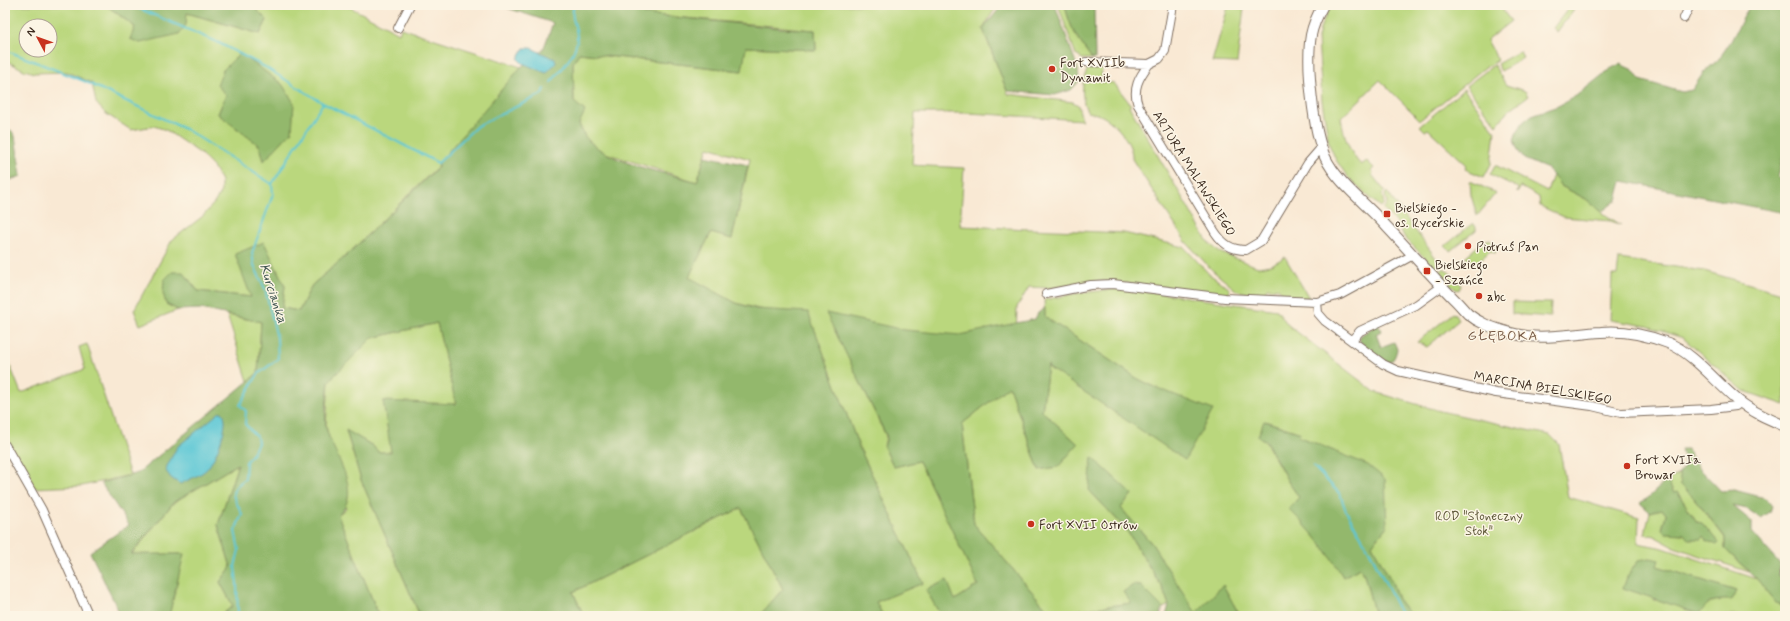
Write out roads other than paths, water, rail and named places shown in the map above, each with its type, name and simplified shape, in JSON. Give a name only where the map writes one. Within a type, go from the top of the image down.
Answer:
[{"type":"street","points":[[398,28],[410,5]]},
{"type":"street","name":"ARTURA MALAWSKIEGO","points":[[1173,5],[1163,55],[1149,64],[1137,83],[1136,95],[1138,106],[1207,219],[1225,245],[1235,249],[1246,250],[1261,241],[1308,163],[1321,148]]},
{"type":"street","points":[[1323,5],[1311,34],[1310,47],[1314,110],[1321,148],[1328,163],[1336,174],[1469,315],[1481,323],[1506,332],[1546,338],[1597,332],[1617,332],[1642,335],[1666,342],[1684,352],[1739,402],[1764,417],[1785,426]]},
{"type":"street","points":[[1684,18],[1690,5]]},
{"type":"street","points":[[1086,62],[1149,64]]},
{"type":"street","points":[[1046,294],[1091,285],[1113,284],[1225,298],[1317,302],[1340,295],[1413,255]]},
{"type":"street","points":[[1352,340],[1360,330],[1416,305],[1441,287]]},
{"type":"street","name":"MARCINA BIELSKIEGO","points":[[1317,302],[1318,313],[1325,321],[1382,364],[1398,371],[1456,385],[1521,398],[1592,406],[1621,413],[1711,409],[1736,406],[1739,402]]},
{"type":"street","points":[[5,445],[45,516],[89,616]]},
{"type":"water","points":[[524,48],[531,48],[555,59],[556,63],[546,73],[522,63],[518,59]]},
{"type":"water","points":[[220,412],[222,412],[225,417],[224,432],[214,458],[207,469],[180,484],[171,478],[166,471],[177,447]]},
{"type":"waterway","name":"Kurcianka","points":[[131,5],[219,43],[265,67],[323,103],[272,184],[273,194],[252,253],[254,265],[265,289],[277,338],[278,359],[258,374],[240,405],[246,411],[245,424],[257,437],[258,443],[246,462],[245,479],[235,488],[233,492],[242,514],[235,531],[239,550],[235,566],[238,616]]},
{"type":"waterway","points":[[551,82],[564,67],[575,49],[577,36],[573,18],[574,5]]},
{"type":"waterway","points":[[5,50],[84,81],[187,130],[272,184]]},
{"type":"waterway","points":[[323,103],[438,163],[477,126],[542,94],[545,89]]},
{"type":"waterway","points":[[1313,466],[1340,494],[1346,511],[1370,552],[1402,616]]},
{"type":"place","name":"Fort XVIIb Dynamit","points":[[1052,69]]},
{"type":"place","name":"Bielskiego - os. Rycerskie","points":[[1387,214]]},
{"type":"place","name":"Piotruś Pan","points":[[1468,246]]},
{"type":"place","name":"Bielskiego - Szańce","points":[[1427,271]]},
{"type":"place","name":"abc","points":[[1479,296]]},
{"type":"place","name":"Fort XVIIa Browar","points":[[1627,466]]},
{"type":"place","name":"Fort XVII Ostrów","points":[[1031,524]]},
{"type":"district","name":"GŁĘBOKA","points":[[1503,335]]},
{"type":"park label","name":"ROD \"Słoneczny Stok\"","points":[[1479,522]]}]
